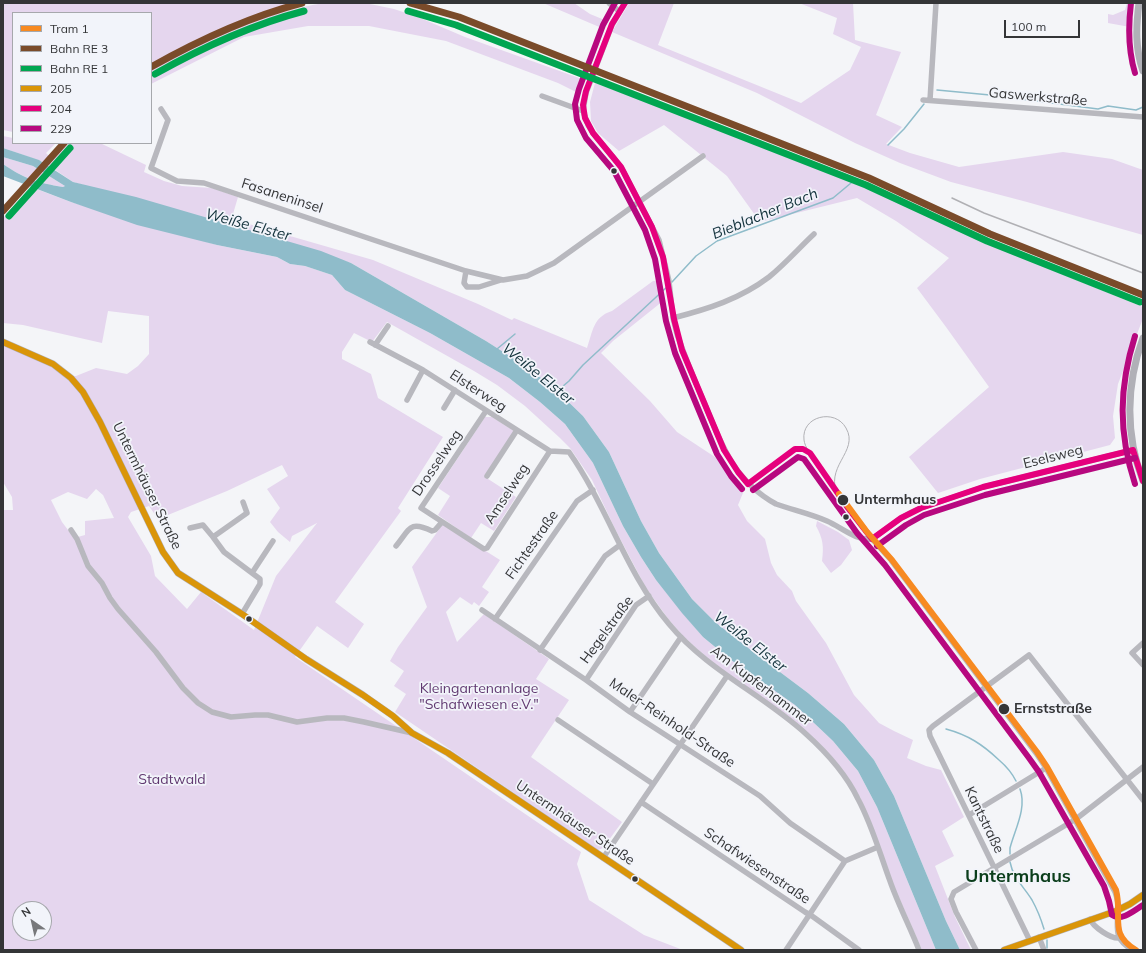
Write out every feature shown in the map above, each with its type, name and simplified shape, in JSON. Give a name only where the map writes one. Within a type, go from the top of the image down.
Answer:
[{"type":"main road","points":[[1140,3],[1136,37],[1138,54],[1143,71]]},
{"type":"main road","points":[[1143,338],[1134,369],[1130,401],[1133,450],[1143,481]]},
{"type":"main road","name":"Untermhäuser Straße","points":[[3,342],[53,364],[71,378],[83,392],[100,422],[163,552],[178,573],[242,614],[286,646],[387,712],[412,733],[448,753],[741,950]]},
{"type":"main road","points":[[1004,950],[1118,910],[1143,895]]},
{"type":"street","points":[[609,3],[619,11]]},
{"type":"street","points":[[625,3],[612,25],[586,93],[583,111],[588,125],[593,133],[622,169],[659,240],[671,290],[676,334],[724,450],[738,472],[748,484],[769,500],[776,504],[827,521],[857,537],[872,540],[891,560],[1046,768],[1113,888],[1117,899],[1117,931],[1119,938],[1125,948],[1133,950]]},
{"type":"street","points":[[930,100],[936,3]]},
{"type":"street","points":[[542,96],[583,111]]},
{"type":"street","name":"Gaswerkstraße","points":[[923,100],[1143,117]]},
{"type":"street","name":"Fasaneninsel","points":[[161,109],[168,120],[151,168],[177,181],[204,183],[466,271],[503,280]]},
{"type":"street","name":"Fasaneninsel","points":[[466,271],[464,283],[467,287],[479,287],[503,280],[527,276],[554,263],[703,156]]},
{"type":"street","points":[[673,318],[714,307],[747,292],[769,276],[814,234]]},
{"type":"street","name":"Elsterweg","points":[[388,326],[372,344],[422,370],[550,451],[569,452]]},
{"type":"street","points":[[407,400],[422,370]]},
{"type":"street","points":[[444,408],[455,390]]},
{"type":"street","name":"Drosselweg","points":[[484,549],[421,508],[486,411]]},
{"type":"street","points":[[487,476],[517,430]]},
{"type":"street","name":"Eselsweg","points":[[872,540],[892,524],[912,511],[983,487],[1133,450]]},
{"type":"street","name":"Amselweg","points":[[484,549],[487,548],[550,451]]},
{"type":"street","name":"Am Kupferhammer","points":[[569,452],[593,490],[620,545],[649,596],[669,625],[706,660],[805,733],[826,754],[846,778],[859,800],[890,882],[919,950]]},
{"type":"street","name":"Fichtestraße","points":[[495,619],[577,501],[593,490]]},
{"type":"street","points":[[213,537],[249,513],[243,502]]},
{"type":"street","points":[[396,546],[410,528],[421,526],[432,531],[435,530],[442,522]]},
{"type":"street","points":[[190,528],[203,525],[224,552],[260,579],[260,584],[242,614]]},
{"type":"street","name":"Untermhäuser Straße","points":[[71,530],[77,539],[88,566],[102,583],[118,609],[156,652],[184,688],[198,703],[212,712],[231,717],[268,715],[298,722],[327,718],[344,718],[412,733]]},
{"type":"street","points":[[252,573],[273,541]]},
{"type":"street","points":[[540,650],[605,556],[612,549],[620,545]]},
{"type":"street","name":"Hegelstraße","points":[[586,680],[636,605],[649,596]]},
{"type":"street","name":"Maler-Reinhold-Straße","points":[[482,610],[586,680],[630,712],[760,796],[790,823],[845,861]]},
{"type":"street","points":[[630,712],[681,637]]},
{"type":"street","points":[[1143,643],[1132,653],[1143,665]]},
{"type":"street","points":[[986,687],[1029,655],[1143,800]]},
{"type":"street","points":[[603,858],[727,676]]},
{"type":"street","name":"Kantstraße","points":[[986,687],[929,730],[930,736],[1030,941]]},
{"type":"street","points":[[558,720],[653,784]]},
{"type":"street","points":[[976,950],[956,912],[951,899],[954,892],[1075,820],[1143,767]]},
{"type":"street","points":[[969,815],[1046,768]]},
{"type":"street","name":"Schafwiesenstraße","points":[[641,802],[860,950]]},
{"type":"street","points":[[786,950],[845,861],[878,847]]},
{"type":"street","points":[[1090,919],[1113,938],[1119,938]]},
{"type":"street","points":[[1039,937],[1044,950]]},
{"type":"green space","points":[[3,3],[292,3],[220,30],[152,63],[152,12],[12,12],[12,132],[3,130]]},
{"type":"green space","points":[[324,3],[365,3],[394,9],[418,17],[465,37],[582,79],[578,93],[558,83],[446,41],[369,26],[308,26],[244,37],[152,83],[152,68],[192,47],[235,28],[301,7]]},
{"type":"green space","points":[[543,3],[574,3],[590,14],[607,21],[604,29]]},
{"type":"green space","points":[[629,3],[674,3],[658,45],[801,103],[850,70],[861,47],[833,34],[837,18],[799,3],[853,3],[855,40],[901,52],[876,115],[902,127],[886,144],[910,153],[959,167],[1063,152],[1112,159],[1143,170],[1143,235],[951,182],[900,163],[855,143],[757,93],[612,32]]},
{"type":"green space","points":[[1127,3],[1133,3],[1130,27],[1108,23],[1108,14],[1113,15],[1125,10]]},
{"type":"green space","points":[[595,83],[745,138],[895,198],[988,244],[1143,307],[1142,321],[1118,384],[1113,416],[1115,438],[1110,445],[980,479],[938,493],[909,457],[989,387],[917,288],[949,258],[896,221],[857,198],[760,222],[727,176],[664,125],[619,151],[598,133],[591,121],[590,102]]},
{"type":"green space","points":[[3,136],[12,138],[12,144],[55,144],[46,153],[49,156],[43,162],[3,148]]},
{"type":"green space","points":[[66,144],[102,144],[146,165],[144,172],[164,181],[182,186],[212,188],[238,197],[233,214],[252,225],[373,260],[478,304],[512,320],[514,318],[587,348],[595,325],[601,317],[612,311],[653,281],[659,281],[663,301],[613,341],[601,353],[650,401],[677,432],[718,459],[722,460],[743,493],[738,505],[747,521],[765,539],[771,563],[777,575],[792,591],[796,601],[826,643],[854,695],[879,723],[913,740],[907,758],[926,766],[941,770],[964,817],[942,831],[954,856],[935,866],[955,917],[971,950],[960,950],[946,921],[894,796],[874,760],[844,724],[808,693],[715,622],[692,599],[659,553],[641,521],[609,452],[583,416],[552,386],[519,362],[486,341],[351,263],[73,182],[48,165]]},
{"type":"green space","points":[[3,157],[33,166],[65,186],[63,187],[46,184],[17,173],[3,164]]},
{"type":"green space","name":"Stadtwald","points":[[31,187],[71,202],[217,245],[277,257],[290,264],[305,266],[332,275],[345,290],[430,333],[509,378],[565,424],[593,463],[623,526],[641,557],[656,580],[703,637],[731,660],[795,705],[833,741],[858,771],[877,807],[936,950],[922,950],[892,882],[860,797],[823,749],[716,666],[684,637],[669,620],[646,588],[615,529],[592,480],[570,448],[525,406],[497,385],[387,322],[372,342],[354,333],[342,352],[342,359],[371,374],[378,398],[443,437],[398,508],[401,511],[335,602],[364,624],[348,648],[317,626],[295,657],[581,852],[577,864],[589,900],[644,935],[683,950],[3,950],[3,510],[13,510],[12,497],[3,482],[3,344],[50,366],[64,376],[76,376],[96,368],[127,374],[138,366],[149,354],[149,316],[108,311],[102,343],[23,325],[3,323],[3,218]],"holes":[[[282,465],[288,476],[267,489],[280,508],[270,522],[278,532],[290,542],[292,536],[317,523],[276,576],[254,630],[201,592],[187,609],[155,576],[151,556],[128,517],[131,512],[149,506],[158,519],[227,491]],[[96,489],[103,495],[114,518],[85,521],[85,535],[74,538],[62,522],[51,500],[68,492],[87,499]]]},
{"type":"green space","points":[[485,417],[492,417],[514,431],[485,477],[516,497],[494,531],[481,523],[471,538],[438,515],[450,496],[438,488]]},
{"type":"green space","points":[[817,521],[838,532],[849,540],[852,550],[841,565],[831,573],[822,561],[822,543],[816,526]]},
{"type":"green space","name":"Kleingartenanlage \"Schafwiesen e.V.\"","points":[[443,524],[500,560],[482,587],[489,592],[479,606],[474,602],[472,605],[460,597],[446,612],[457,642],[484,614],[549,659],[536,679],[569,700],[531,757],[622,822],[603,848],[598,850],[395,712],[406,694],[394,686],[404,671],[390,661],[398,647],[427,607],[412,567]]},
{"type":"water","points":[[3,148],[39,160],[73,182],[136,197],[321,251],[351,263],[486,341],[519,362],[552,386],[583,416],[609,452],[641,521],[659,553],[692,599],[715,622],[808,693],[844,724],[874,760],[894,796],[946,921],[960,950],[936,950],[877,807],[858,771],[833,741],[795,705],[731,660],[703,637],[682,613],[656,580],[641,557],[623,526],[593,463],[565,424],[540,402],[509,378],[430,333],[345,290],[332,275],[305,266],[290,264],[277,257],[217,245],[137,225],[3,176],[3,164],[17,173],[38,182],[63,187],[65,186],[33,166],[3,157]]},
{"type":"waterway","name":"Bieblacher Bach","points":[[937,90],[990,95],[1098,109],[1108,106],[1136,110],[1143,107]]},
{"type":"waterway","name":"Bieblacher Bach","points":[[888,145],[904,129],[924,104]]},
{"type":"waterway","name":"Bieblacher Bach","points":[[672,282],[696,256],[717,241],[833,198],[851,183]]},
{"type":"waterway","name":"Bieblacher Bach","points":[[556,392],[668,286]]},
{"type":"waterway","name":"Weiße Elster","points":[[497,349],[515,334]]},
{"type":"waterway","points":[[946,729],[968,737],[987,749],[1002,762],[1016,781]]},
{"type":"waterway","points":[[1010,854],[1010,848],[1020,818],[1022,804],[1020,789]]},
{"type":"waterway","points":[[1010,862],[1016,878],[1034,903],[1044,929]]},
{"type":"waterway","points":[[1047,940],[1047,948]]},
{"type":"tram line","points":[[839,494],[835,489],[813,459],[805,445],[804,432],[813,420],[827,417],[834,418],[841,422],[846,428],[849,437],[848,445],[837,468],[835,486],[839,497],[861,527]]},
{"type":"tram line","name":"1","points":[[839,494],[867,532],[892,560],[1047,767],[1116,890],[1118,899],[1119,931],[1127,944],[1136,950]]},
{"type":"railway","points":[[952,198],[984,213],[1143,273]]},
{"type":"transit line","points":[[152,66],[224,30],[262,15],[302,3]]},
{"type":"transit line","points":[[410,3],[459,17],[869,178],[990,234],[1143,295]]},
{"type":"transit line","name":"229","points":[[615,3],[603,25],[579,89],[575,104],[577,120],[586,138],[614,171],[645,230],[655,259],[666,321],[675,353],[717,454],[731,476],[742,489]]},
{"type":"transit line","name":"204","points":[[625,3],[612,24],[586,91],[583,105],[585,118],[593,133],[621,167],[652,227],[663,257],[674,319],[682,350],[724,450],[738,472],[748,484]]},
{"type":"transit line","name":"229","points":[[1131,3],[1129,38],[1135,73]]},
{"type":"transit line","points":[[155,74],[191,55],[246,30],[304,11]]},
{"type":"transit line","points":[[408,11],[456,25],[866,185],[987,241],[1140,302]]},
{"type":"transit line","points":[[3,211],[63,144]]},
{"type":"transit line","points":[[9,216],[70,148]]},
{"type":"transit line","name":"229","points":[[1135,336],[1123,392],[1123,428],[1129,465],[1135,484]]},
{"type":"transit line","name":"205","points":[[3,342],[53,364],[71,378],[83,392],[100,422],[163,552],[178,573],[242,614],[306,659],[363,695],[393,716],[412,733],[448,753],[741,950]]},
{"type":"transit line","name":"204","points":[[748,484],[795,449],[803,449],[810,453],[848,508],[872,539]]},
{"type":"transit line","name":"204","points":[[1133,450],[1143,481]]},
{"type":"transit line","name":"204","points":[[872,539],[901,518],[921,508],[983,487],[1133,450]]},
{"type":"transit line","name":"229","points":[[753,490],[798,457],[804,459],[857,533],[885,565],[1039,772],[1104,886],[1112,915],[1116,917],[1124,916],[1143,905]]},
{"type":"transit line","name":"229","points":[[877,546],[906,525],[924,515],[985,495],[1135,458]]},
{"type":"transit line","name":"205","points":[[1004,950],[1116,911],[1143,895]]},
{"type":"place","name":"Untermhaus","points":[[843,500]]},
{"type":"place","name":"Ernststraße","points":[[1004,709]]},
{"type":"district","name":"Untermhaus","points":[[1018,877]]}]
